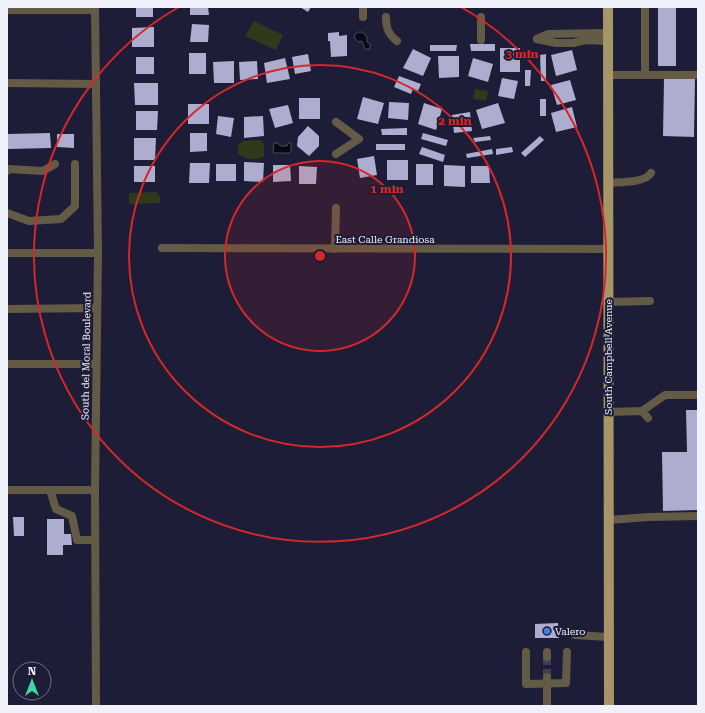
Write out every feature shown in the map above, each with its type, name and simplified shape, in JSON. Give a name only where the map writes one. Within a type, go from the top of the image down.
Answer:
[{"type":"main road","name":"South Campbell Avenue","points":[[608,7],[609,706]]},
{"type":"street","points":[[363,7],[363,17]]},
{"type":"street","points":[[645,7],[645,74]]},
{"type":"street","points":[[7,10],[95,8]]},
{"type":"street","name":"South del Moral Boulevard","points":[[95,8],[98,253],[95,490],[96,706]]},
{"type":"street","points":[[386,17],[387,29],[392,37],[397,41]]},
{"type":"street","points":[[481,17],[481,40]]},
{"type":"street","points":[[548,34],[607,37],[573,43],[556,43],[537,39],[548,34]]},
{"type":"street","points":[[607,75],[697,75]]},
{"type":"street","points":[[7,83],[96,84]]},
{"type":"street","points":[[336,122],[359,138],[336,154]]},
{"type":"street","points":[[7,171],[42,171],[56,164]]},
{"type":"street","points":[[7,214],[29,221],[61,219],[75,206],[75,164]]},
{"type":"street","points":[[608,183],[642,180],[651,173]]},
{"type":"street","points":[[335,249],[336,208]]},
{"type":"street","name":"East Calle Grandiosa","points":[[162,248],[608,249]]},
{"type":"street","points":[[7,253],[98,253]]},
{"type":"street","points":[[608,302],[650,301]]},
{"type":"street","points":[[7,309],[97,308]]},
{"type":"street","points":[[7,364],[96,364]]},
{"type":"street","points":[[609,412],[642,411],[665,395],[698,395]]},
{"type":"street","points":[[642,411],[648,418]]},
{"type":"street","points":[[7,490],[95,490]]},
{"type":"street","points":[[50,490],[56,509],[72,516],[77,540],[95,540]]},
{"type":"street","points":[[608,520],[698,516]]},
{"type":"street","points":[[575,635],[608,637]]},
{"type":"street","points":[[526,652],[526,684],[547,680],[566,683],[567,652]]},
{"type":"street","points":[[546,706],[547,680]]},
{"type":"green space","points":[[254,21],[283,35],[276,50],[245,36]]},
{"type":"green space","points":[[475,89],[488,91],[486,101],[473,99]]},
{"type":"green space","points":[[261,140],[264,144],[264,156],[261,158],[251,159],[238,154],[238,145],[243,141]]},
{"type":"green space","points":[[156,192],[160,197],[160,203],[129,204],[129,193]]},
{"type":"shaded area","points":[[359,32],[362,32],[367,37],[367,42],[370,44],[370,49],[365,49],[362,41],[359,42],[356,40],[354,36]]},
{"type":"shaded area","points":[[274,143],[281,146],[287,146],[288,143],[291,143],[291,151],[289,153],[275,153],[273,152]]},
{"type":"building","points":[[136,7],[153,7],[153,17],[136,17]]},
{"type":"building","points":[[190,7],[208,7],[209,15],[190,15]]},
{"type":"building","points":[[300,7],[311,7],[308,12]]},
{"type":"building","points":[[658,7],[676,7],[676,66],[658,66]]},
{"type":"building","points":[[192,24],[209,25],[208,42],[190,42]]},
{"type":"building","points":[[154,27],[154,47],[132,47],[132,28]]},
{"type":"building","points":[[339,32],[339,36],[347,35],[347,56],[331,57],[328,33]]},
{"type":"building","points":[[470,44],[495,44],[495,51],[471,51]]},
{"type":"building","points":[[430,45],[457,45],[456,51],[430,51]]},
{"type":"building","points":[[500,48],[520,48],[520,72],[500,72]]},
{"type":"building","points":[[413,49],[431,58],[423,76],[403,68]]},
{"type":"building","points":[[572,50],[577,70],[556,76],[551,55]]},
{"type":"building","points":[[189,53],[206,53],[206,74],[189,74]]},
{"type":"building","points":[[308,54],[311,71],[295,74],[292,57]]},
{"type":"building","points":[[546,54],[546,81],[541,81],[540,55]]},
{"type":"building","points":[[438,56],[459,56],[459,77],[439,78]]},
{"type":"building","points":[[136,57],[154,57],[154,74],[136,74]]},
{"type":"building","points":[[285,58],[290,79],[267,83],[264,63]]},
{"type":"building","points":[[473,58],[493,64],[488,82],[468,76]]},
{"type":"building","points":[[234,61],[234,83],[214,83],[213,62]]},
{"type":"building","points":[[257,61],[258,79],[240,80],[239,62]]},
{"type":"building","points":[[525,70],[531,70],[530,86],[525,86]]},
{"type":"building","points":[[399,76],[421,84],[418,91],[413,89],[411,94],[394,87]]},
{"type":"building","points":[[502,78],[518,81],[514,99],[498,96]]},
{"type":"building","points":[[664,79],[695,79],[694,137],[663,136]]},
{"type":"building","points":[[570,80],[576,100],[557,105],[551,85]]},
{"type":"building","points":[[134,83],[158,83],[158,105],[135,105]]},
{"type":"building","points":[[363,97],[384,103],[378,124],[357,119]]},
{"type":"building","points":[[299,98],[320,98],[320,119],[299,119]]},
{"type":"building","points":[[540,99],[546,99],[546,116],[540,116]]},
{"type":"building","points":[[389,102],[409,103],[408,120],[388,118]]},
{"type":"building","points":[[424,103],[442,109],[436,130],[418,124]]},
{"type":"building","points":[[498,103],[505,123],[482,129],[476,110]]},
{"type":"building","points":[[188,104],[209,104],[209,124],[188,124]]},
{"type":"building","points":[[288,105],[293,123],[275,128],[269,109]]},
{"type":"building","points":[[572,107],[577,127],[556,132],[551,113]]},
{"type":"building","points":[[136,111],[158,111],[157,130],[136,130]]},
{"type":"building","points":[[470,112],[472,131],[454,133],[452,115]]},
{"type":"building","points":[[218,116],[234,118],[231,137],[216,134]]},
{"type":"building","points":[[263,116],[264,136],[244,138],[244,117]]},
{"type":"building","points":[[308,126],[319,136],[319,146],[309,156],[297,146],[298,137]]},
{"type":"building","points":[[407,128],[407,135],[382,135],[381,129]]},
{"type":"building","points":[[50,133],[51,148],[8,149],[8,134]]},
{"type":"building","points":[[190,133],[207,133],[207,151],[190,152]]},
{"type":"building","points":[[423,133],[448,140],[446,146],[421,139]]},
{"type":"building","points":[[57,134],[74,134],[74,148],[57,147]]},
{"type":"building","points":[[490,136],[491,140],[475,142],[473,138]]},
{"type":"building","points":[[540,136],[544,140],[525,157],[521,153]]},
{"type":"building","points":[[134,138],[156,138],[155,160],[134,160]]},
{"type":"building","points":[[376,144],[405,144],[405,150],[376,150]]},
{"type":"building","points":[[422,147],[445,155],[443,162],[419,154]]},
{"type":"building","points":[[512,147],[513,152],[496,155],[496,149]]},
{"type":"building","points":[[492,149],[493,154],[467,158],[466,154]]},
{"type":"building","points":[[374,156],[377,175],[360,178],[357,159]]},
{"type":"building","points":[[387,160],[408,160],[408,180],[387,180]]},
{"type":"building","points":[[244,162],[264,163],[263,182],[244,181]]},
{"type":"building","points":[[190,163],[210,163],[209,183],[189,183]]},
{"type":"building","points":[[216,164],[236,164],[236,181],[216,181]]},
{"type":"building","points":[[416,164],[433,164],[433,185],[416,185]]},
{"type":"building","points":[[273,165],[290,165],[291,181],[273,182]]},
{"type":"building","points":[[444,165],[465,166],[465,187],[444,186]]},
{"type":"building","points":[[134,166],[155,166],[155,182],[134,182]]},
{"type":"building","points":[[299,166],[317,167],[316,184],[299,184]]},
{"type":"building","points":[[471,166],[489,166],[490,183],[471,183]]},
{"type":"building","points":[[686,410],[698,410],[698,510],[663,511],[662,452],[687,452]]},
{"type":"building","points":[[13,517],[24,517],[24,536],[14,536]]},
{"type":"building","points":[[47,519],[64,519],[64,534],[71,534],[72,545],[63,545],[63,555],[47,555]]},
{"type":"building","name":"Valero","points":[[558,623],[559,638],[535,638],[535,624]]},
{"type":"tunnel","points":[[547,657],[547,677]]},
{"type":"place","name":"Valero","points":[[547,631]]}]
